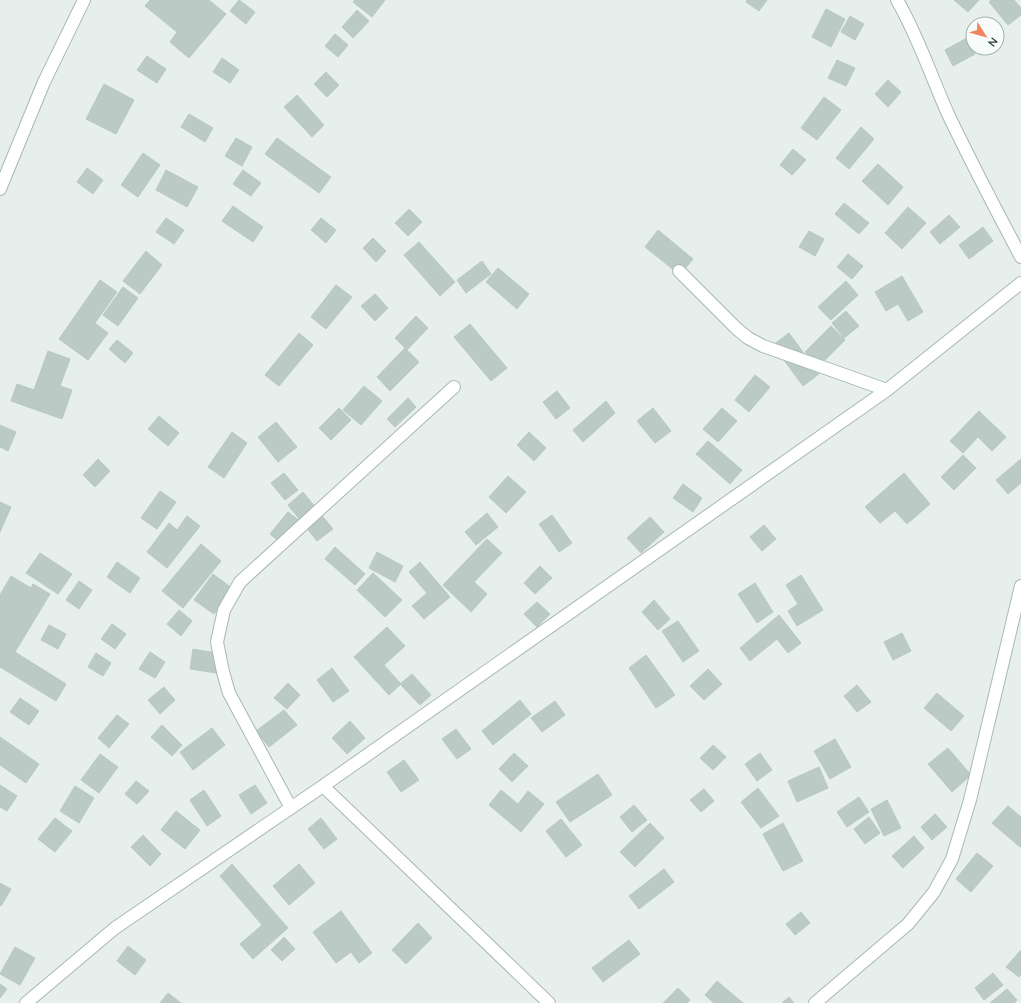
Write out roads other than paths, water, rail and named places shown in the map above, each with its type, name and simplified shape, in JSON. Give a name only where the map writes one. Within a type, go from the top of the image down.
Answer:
[{"type":"street","points":[[0,189],[44,82],[84,0]]},
{"type":"street","points":[[897,0],[906,16],[972,164],[1021,257]]},
{"type":"street","points":[[679,271],[737,329],[748,338],[763,346],[887,390]]},
{"type":"street","points":[[26,1003],[116,928],[292,808],[887,390],[1021,283]]},
{"type":"street","points":[[292,808],[229,693],[217,642],[224,610],[240,582],[454,387]]},
{"type":"street","points":[[815,1003],[908,924],[934,892],[952,859],[970,800],[1021,586]]},
{"type":"street","points":[[323,786],[549,1003]]}]
